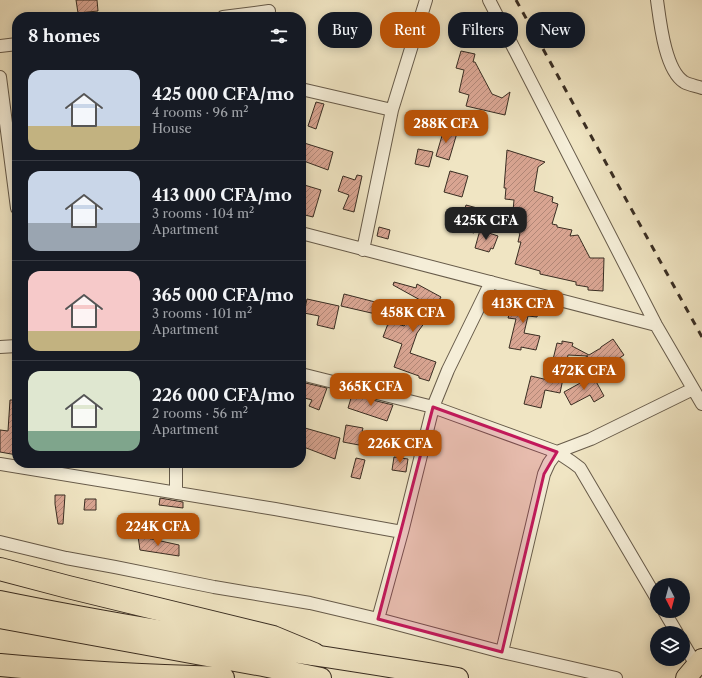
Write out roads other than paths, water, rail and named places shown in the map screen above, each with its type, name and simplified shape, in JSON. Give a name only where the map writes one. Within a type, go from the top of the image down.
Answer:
[{"type":"highway","points":[[0,569],[273,637],[314,654]]},
{"type":"highway","points":[[0,664],[69,671],[174,677],[223,678]]},
{"type":"main road","points":[[0,601],[242,644],[314,654],[458,678]]},
{"type":"main road","points":[[0,618],[255,664],[321,678]]},
{"type":"street","points":[[363,250],[392,110],[426,0]]},
{"type":"street","points":[[489,0],[656,325],[702,404]]},
{"type":"street","points":[[657,0],[666,52],[674,73],[684,83],[702,88]]},
{"type":"street","points":[[257,12],[270,10]]},
{"type":"street","points":[[0,46],[12,45]]},
{"type":"street","points":[[0,77],[12,169]]},
{"type":"street","points":[[306,90],[392,110]]},
{"type":"street","points":[[306,234],[656,325]]},
{"type":"street","points":[[378,619],[402,532],[433,407],[448,370],[491,282]]},
{"type":"street","points":[[0,347],[12,346]]},
{"type":"street","points":[[306,375],[433,407],[557,452],[580,468],[650,587]]},
{"type":"street","points":[[502,652],[544,474],[549,463],[557,452],[591,439],[693,389]]},
{"type":"street","points":[[0,464],[12,466]]},
{"type":"street","points":[[24,468],[275,509],[402,532]]},
{"type":"street","points":[[176,468],[176,493]]},
{"type":"street","points":[[0,542],[66,558],[214,587],[310,603],[378,619],[502,652],[616,678]]},
{"type":"street","points":[[690,658],[695,668]]},
{"type":"railway","points":[[516,0],[702,337]]}]
